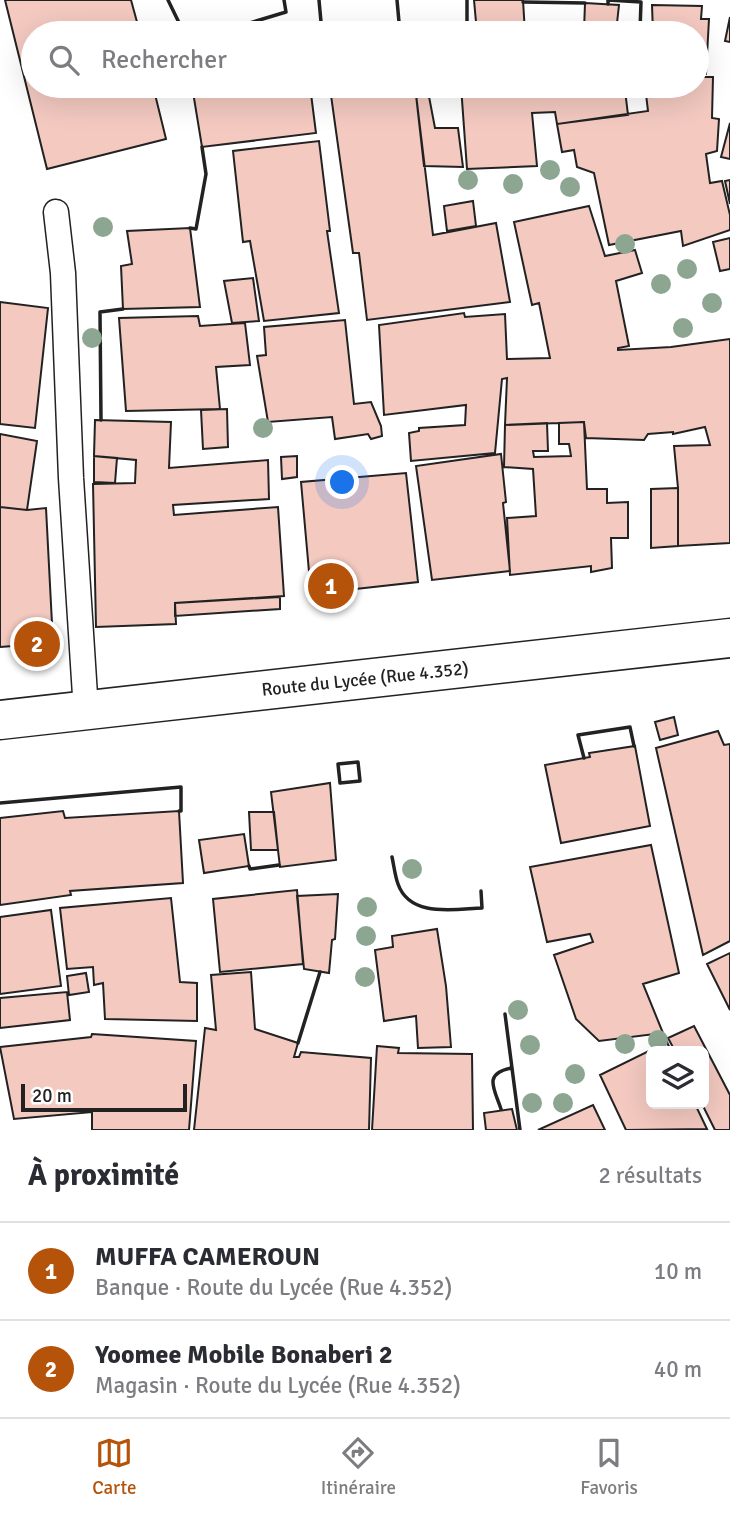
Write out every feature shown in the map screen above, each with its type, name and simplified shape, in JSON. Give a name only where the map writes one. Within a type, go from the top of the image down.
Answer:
[{"type":"main road","name":"Route du Lycée (Rue 4.352)","points":[[0,720],[730,638]]},
{"type":"lane","points":[[56,212],[62,273],[86,711]]},
{"type":"building","points":[[5,0],[131,0],[137,21],[21,21],[21,64]]},
{"type":"building","points":[[474,0],[523,0],[524,21],[476,21]]},
{"type":"building","points":[[585,3],[619,5],[617,21],[584,21]]},
{"type":"building","points":[[652,5],[702,6],[701,19],[709,19],[709,21],[653,21]]},
{"type":"building","points":[[730,17],[730,42],[725,41]]},
{"type":"building","points":[[709,77],[713,77],[712,118],[719,119],[717,151],[706,154],[710,183],[722,181],[730,215],[730,230],[683,246],[681,231],[609,245],[594,173],[577,167],[574,150],[562,152],[557,124],[648,111],[646,98],[709,98]]},
{"type":"building","points":[[29,98],[156,98],[166,139],[47,169]]},
{"type":"building","points":[[194,98],[312,98],[316,133],[202,147]]},
{"type":"building","points":[[331,98],[416,98],[433,235],[496,223],[510,302],[367,320],[359,253],[353,253]]},
{"type":"building","points":[[416,98],[429,98],[435,128],[458,128],[463,167],[424,166]]},
{"type":"building","points":[[462,98],[626,98],[628,115],[557,124],[555,112],[532,113],[537,166],[467,169]]},
{"type":"building","points":[[730,123],[730,159],[721,157]]},
{"type":"building","points":[[319,141],[330,231],[327,231],[339,313],[264,321],[250,241],[243,242],[233,151]]},
{"type":"building","points":[[730,180],[730,204],[725,181]]},
{"type":"building","points":[[473,201],[476,226],[447,231],[444,206]]},
{"type":"building","points":[[589,206],[605,256],[635,250],[642,273],[616,281],[629,346],[618,350],[671,347],[730,339],[730,543],[678,546],[678,488],[674,446],[710,445],[705,427],[673,434],[648,434],[644,440],[586,438],[584,422],[505,425],[507,378],[502,379],[495,453],[411,461],[409,433],[419,431],[419,428],[465,425],[466,405],[384,415],[379,325],[464,313],[465,317],[505,314],[507,359],[550,358],[539,303],[532,305],[514,222]]},
{"type":"building","points":[[190,228],[200,307],[123,309],[121,266],[132,264],[127,231]]},
{"type":"building","points":[[730,238],[730,269],[720,271],[713,242]]},
{"type":"building","points":[[253,278],[259,321],[232,323],[224,281]]},
{"type":"building","points":[[0,302],[48,308],[35,428],[0,424]]},
{"type":"building","points":[[198,316],[200,326],[245,323],[250,365],[216,367],[220,409],[126,411],[119,318]]},
{"type":"building","points":[[345,320],[354,404],[371,402],[381,426],[382,436],[371,439],[368,434],[335,439],[332,417],[268,422],[257,356],[266,355],[264,327]]},
{"type":"building","points":[[227,409],[228,447],[203,449],[201,410]]},
{"type":"building","points":[[95,420],[171,422],[169,468],[268,460],[269,499],[173,505],[174,515],[278,507],[284,596],[175,603],[176,624],[96,627],[93,484],[135,483],[136,460],[94,456]]},
{"type":"building","points":[[584,422],[587,489],[607,489],[607,503],[628,502],[628,538],[611,538],[612,568],[591,572],[591,566],[510,575],[507,518],[536,516],[533,469],[504,467],[505,425],[547,423],[548,451],[533,451],[534,457],[571,456],[569,444],[559,444],[559,423]]},
{"type":"building","points":[[0,434],[37,441],[27,510],[0,507]]},
{"type":"building","points":[[501,454],[510,571],[432,580],[416,466]]},
{"type":"building","points":[[94,456],[117,458],[115,483],[94,482]]},
{"type":"building","points":[[297,456],[297,477],[282,479],[281,457]]},
{"type":"building","points":[[406,473],[418,582],[311,594],[301,482]]},
{"type":"building","points":[[678,488],[678,546],[651,548],[651,489]]},
{"type":"building","points":[[0,507],[27,510],[46,508],[53,643],[0,647]]},
{"type":"building","points":[[280,597],[280,609],[175,616],[175,603]]},
{"type":"building","points":[[674,717],[678,735],[660,740],[655,722]]},
{"type":"building","points":[[718,731],[724,745],[730,744],[730,941],[703,955],[656,748]]},
{"type":"building","points":[[635,746],[650,826],[561,843],[545,765],[590,757],[589,753]]},
{"type":"building","points":[[330,783],[336,860],[280,867],[271,792]]},
{"type":"building","points":[[63,811],[65,818],[179,811],[183,883],[70,891],[71,895],[0,905],[0,818]]},
{"type":"building","points":[[249,812],[274,812],[278,850],[251,850]]},
{"type":"building","points":[[244,834],[249,866],[204,873],[199,840]]},
{"type":"building","points":[[651,845],[679,973],[643,984],[663,1033],[599,1041],[576,1019],[554,955],[593,942],[590,934],[547,942],[530,867]]},
{"type":"building","points":[[297,890],[303,964],[220,972],[213,899]]},
{"type":"building","points":[[338,894],[335,939],[332,940],[329,973],[304,969],[297,896]]},
{"type":"building","points":[[171,898],[180,982],[197,983],[197,1021],[105,1019],[103,983],[94,985],[93,967],[67,969],[60,908]]},
{"type":"building","points":[[51,910],[61,986],[0,994],[0,917]]},
{"type":"building","points":[[437,929],[446,986],[451,1047],[418,1048],[416,1016],[384,1021],[375,950],[393,947],[392,936]]},
{"type":"building","points":[[730,953],[730,1010],[707,964]]},
{"type":"building","points":[[251,972],[255,1029],[298,1043],[294,1057],[299,1057],[301,1052],[371,1058],[369,1130],[194,1130],[205,1028],[216,1030],[211,975]]},
{"type":"building","points":[[86,973],[89,992],[69,995],[67,976]]},
{"type":"building","points":[[67,992],[70,1020],[0,1028],[0,998]]},
{"type":"building","points":[[694,1026],[704,1046],[672,1046],[668,1038]]},
{"type":"building","points":[[92,1034],[196,1041],[189,1130],[92,1130],[92,1112],[14,1119],[0,1047],[91,1037]]},
{"type":"building","points":[[377,1046],[399,1048],[398,1053],[472,1054],[473,1130],[372,1130]]},
{"type":"building","points":[[646,1052],[646,1109],[697,1109],[707,1129],[626,1130],[600,1075]]},
{"type":"building","points":[[709,1055],[730,1095],[730,1130],[715,1130],[704,1109],[709,1109]]},
{"type":"building","points":[[593,1105],[605,1130],[538,1130]]},
{"type":"building","points":[[512,1109],[517,1130],[486,1130],[484,1113]]},
{"type":"wall","points":[[168,0],[178,21]]},
{"type":"wall","points":[[256,21],[286,12],[284,0]]},
{"type":"wall","points":[[319,0],[321,21]]},
{"type":"wall","points":[[397,0],[399,21]]},
{"type":"wall","points":[[467,0],[467,21]]},
{"type":"wall","points":[[608,4],[608,0],[641,2],[640,21]]},
{"type":"wall","points":[[523,2],[585,3]]},
{"type":"wall","points":[[190,228],[196,229],[206,174],[202,147]]},
{"type":"wall","points":[[101,420],[100,312],[123,309]]},
{"type":"wall","points":[[584,758],[578,735],[630,727],[634,746]]},
{"type":"wall","points":[[358,762],[360,781],[340,783],[338,764],[358,762]]},
{"type":"wall","points":[[0,803],[181,787],[179,811]]},
{"type":"wall","points":[[392,857],[397,881],[404,895],[422,907],[446,910],[482,908],[481,891]]},
{"type":"wall","points":[[249,866],[250,869],[279,865]]},
{"type":"wall","points":[[298,1043],[320,972]]},
{"type":"wall","points":[[505,1014],[520,1130]]},
{"type":"wall","points":[[501,1109],[494,1088],[494,1078],[511,1068]]},
{"type":"place","name":"MUFFA CAMEROUN","points":[[331,586]]},
{"type":"place","name":"Yoomee Mobile Bonaberi 2","points":[[37,644]]}]
